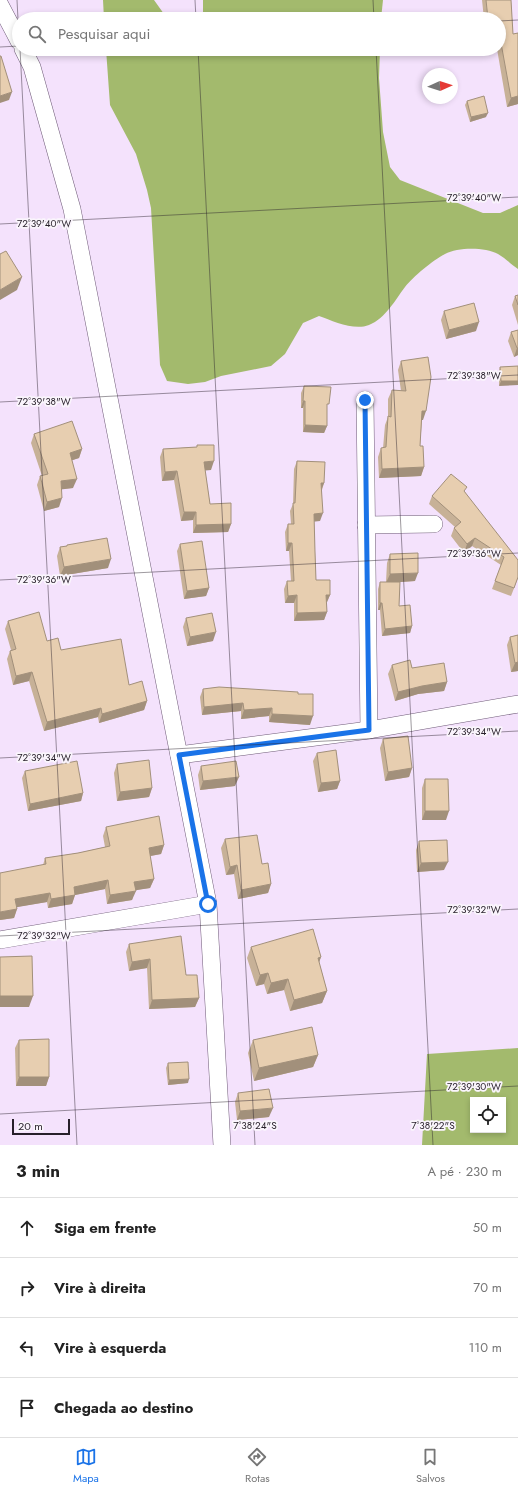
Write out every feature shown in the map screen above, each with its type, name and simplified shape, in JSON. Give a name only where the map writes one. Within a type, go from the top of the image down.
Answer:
[{"type":"street","points":[[3,0],[0,4],[12,27]]},
{"type":"street","points":[[26,56],[32,67],[72,209],[208,904],[222,1145]]},
{"type":"street","points":[[365,400],[369,730]]},
{"type":"street","points":[[366,525],[434,524]]},
{"type":"street","points":[[179,755],[369,730],[518,704]]},
{"type":"street","points":[[0,940],[208,904]]},
{"type":"green space","points":[[103,0],[154,0],[163,12],[104,12]]},
{"type":"green space","points":[[203,0],[383,0],[382,12],[203,12]]},
{"type":"green space","points":[[106,56],[380,56],[379,78],[383,132],[390,167],[400,180],[483,213],[500,213],[518,205],[518,269],[498,254],[486,250],[464,249],[450,252],[435,260],[418,274],[405,287],[385,313],[369,325],[363,327],[350,326],[319,316],[303,323],[285,354],[271,366],[221,376],[205,382],[188,384],[167,381],[160,365],[151,208],[136,154],[110,105]]},
{"type":"green space","points":[[518,1048],[518,1145],[422,1145],[427,1054]]},
{"type":"building","points":[[486,0],[511,0],[513,34],[518,33],[518,96],[511,98],[503,56],[506,56],[506,12],[487,12]]},
{"type":"building","points":[[0,56],[12,92],[0,96]]},
{"type":"building","points":[[484,96],[488,113],[471,117],[467,101]]},
{"type":"building","points":[[6,251],[22,277],[0,290],[0,254]]},
{"type":"building","points":[[518,295],[518,305],[515,296]]},
{"type":"building","points":[[474,303],[479,322],[449,330],[444,311]]},
{"type":"building","points":[[518,330],[518,348],[517,348],[511,332]]},
{"type":"building","points":[[428,357],[431,377],[426,411],[422,411],[420,446],[423,446],[424,467],[382,469],[381,448],[386,447],[388,416],[391,417],[392,390],[406,391],[401,361]]},
{"type":"building","points":[[518,366],[518,381],[501,381],[500,367]]},
{"type":"building","points":[[304,386],[331,387],[329,404],[327,404],[327,426],[305,425],[305,401],[303,401]]},
{"type":"building","points":[[72,421],[82,449],[70,453],[77,479],[61,481],[62,498],[47,502],[40,476],[48,474],[34,434]]},
{"type":"building","points":[[197,445],[214,445],[214,461],[204,462],[210,504],[231,503],[231,524],[196,525],[196,512],[184,512],[177,471],[165,472],[163,449],[197,447]]},
{"type":"building","points":[[297,461],[325,462],[324,483],[321,483],[323,513],[314,514],[316,580],[330,580],[330,595],[326,595],[327,612],[297,613],[297,595],[288,596],[287,581],[294,581],[292,543],[288,543],[288,524],[294,524],[293,503],[295,503]]},
{"type":"building","points":[[451,474],[467,487],[464,491],[518,560],[518,577],[514,588],[495,581],[504,557],[475,538],[467,544],[454,528],[461,522],[432,496]]},
{"type":"building","points":[[107,538],[111,559],[64,567],[60,547]]},
{"type":"building","points":[[202,541],[209,588],[187,591],[180,544]]},
{"type":"building","points":[[418,553],[418,573],[390,574],[390,554]]},
{"type":"building","points":[[380,582],[400,582],[399,606],[410,605],[412,626],[385,629],[382,603],[380,603]]},
{"type":"building","points":[[39,612],[47,641],[58,638],[61,650],[121,639],[129,685],[142,681],[147,701],[102,714],[101,708],[47,722],[32,672],[16,676],[10,651],[16,649],[8,621]]},
{"type":"building","points":[[212,613],[216,632],[190,637],[186,618]]},
{"type":"building","points":[[518,635],[518,662],[515,663],[510,637]]},
{"type":"building","points":[[410,660],[412,668],[444,663],[447,682],[398,692],[392,665]]},
{"type":"building","points":[[219,687],[313,694],[313,716],[272,714],[272,708],[244,710],[243,703],[204,707],[203,689]]},
{"type":"building","points":[[408,736],[412,768],[388,772],[383,739]]},
{"type":"building","points":[[336,750],[340,781],[321,783],[317,753]]},
{"type":"building","points":[[149,760],[152,788],[120,792],[117,764]]},
{"type":"building","points":[[77,761],[83,793],[30,804],[25,771]]},
{"type":"building","points":[[236,761],[239,777],[203,781],[201,766]]},
{"type":"building","points":[[425,779],[448,779],[449,811],[425,811]]},
{"type":"building","points":[[159,816],[164,845],[149,848],[154,879],[134,882],[136,891],[110,895],[108,880],[74,887],[75,895],[51,899],[50,893],[15,899],[17,909],[0,912],[0,873],[46,864],[45,858],[110,846],[106,827]]},
{"type":"building","points":[[257,835],[262,864],[268,863],[271,884],[241,890],[237,865],[230,867],[225,839]]},
{"type":"building","points":[[447,840],[448,862],[421,863],[419,841]]},
{"type":"building","points":[[313,929],[321,957],[318,958],[327,991],[294,1000],[288,979],[271,983],[268,973],[260,975],[251,947]]},
{"type":"building","points":[[181,936],[186,975],[197,975],[199,998],[152,1000],[150,959],[132,962],[129,944]]},
{"type":"building","points":[[32,956],[33,996],[0,996],[0,957]]},
{"type":"building","points":[[312,1027],[318,1055],[259,1068],[253,1040]]},
{"type":"building","points":[[49,1039],[49,1077],[19,1077],[19,1040]]},
{"type":"building","points":[[188,1062],[189,1079],[169,1080],[168,1063]]},
{"type":"building","points":[[269,1089],[273,1108],[240,1111],[238,1093]]},
{"type":"route","points":[[208,904],[179,755],[369,730],[365,400]]}]
